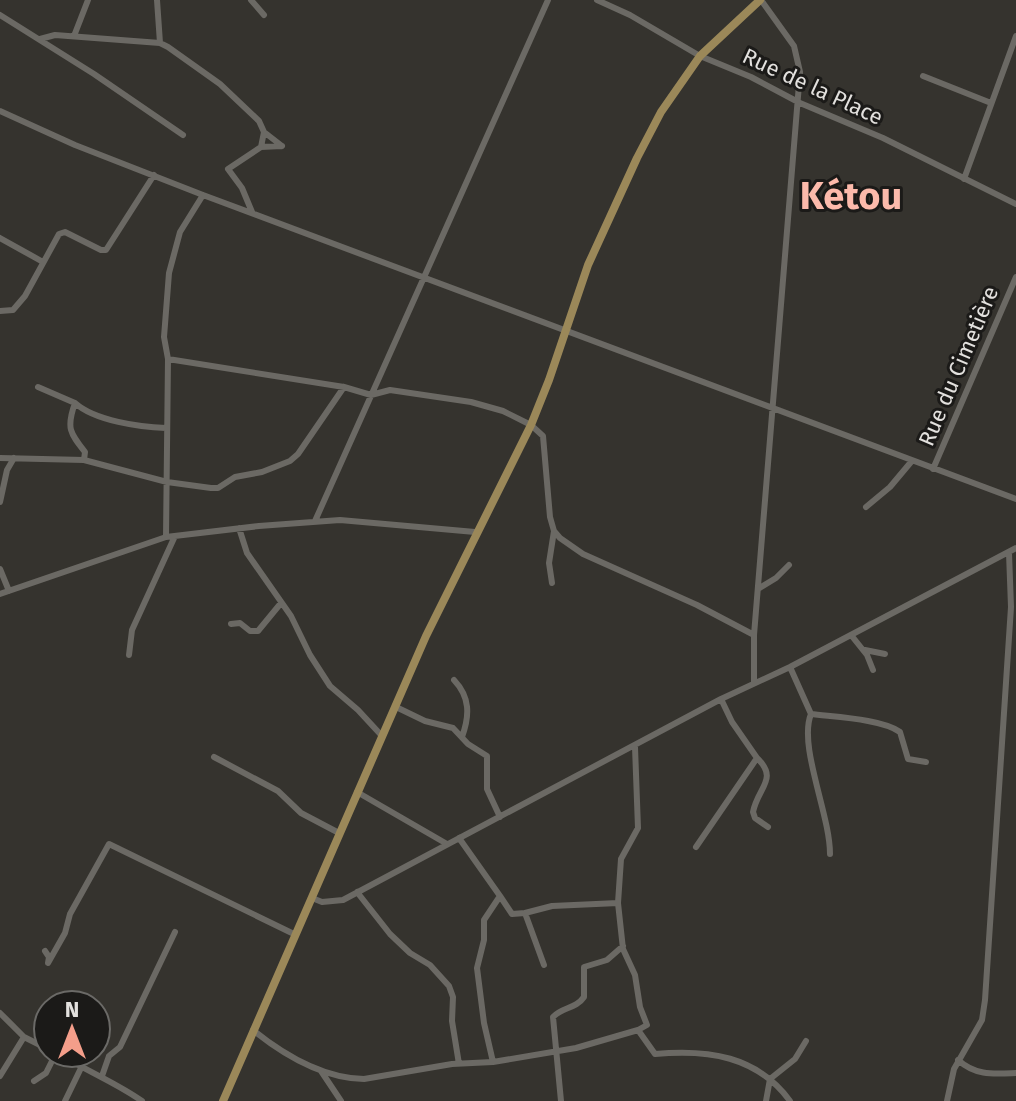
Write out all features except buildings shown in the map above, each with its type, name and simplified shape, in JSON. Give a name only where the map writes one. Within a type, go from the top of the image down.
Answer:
[{"type":"main road","points":[[223,1101],[357,792],[475,532],[531,425],[588,265],[637,158],[661,112],[700,56],[761,0]]},
{"type":"street","points":[[74,36],[88,0]]},
{"type":"street","points":[[251,0],[264,15]]},
{"type":"street","points":[[315,521],[548,0]]},
{"type":"street","name":"Rue de la Place","points":[[597,0],[630,15],[700,56],[883,138],[1016,204]]},
{"type":"street","points":[[754,683],[754,635],[800,103],[800,72],[794,46],[761,0]]},
{"type":"street","points":[[158,1],[160,43]]},
{"type":"street","points":[[0,15],[183,135]]},
{"type":"street","points":[[40,39],[55,35],[160,43],[220,84],[259,121],[264,132],[282,146],[261,147],[228,169],[242,188],[252,212]]},
{"type":"street","points":[[964,179],[1016,36]]},
{"type":"street","points":[[923,76],[991,103]]},
{"type":"street","points":[[0,111],[75,145],[203,195],[1016,499]]},
{"type":"street","points":[[261,147],[264,132]]},
{"type":"street","points":[[0,311],[13,310],[25,296],[62,232],[106,250],[154,175]]},
{"type":"street","points":[[166,537],[168,359],[164,337],[169,273],[180,232],[203,195]]},
{"type":"street","points":[[0,238],[43,262]]},
{"type":"street","name":"Rue du Cimetière","points":[[933,469],[1016,277]]},
{"type":"street","points":[[168,359],[344,387],[371,395],[390,390]]},
{"type":"street","points":[[376,383],[390,390],[471,402],[503,411],[531,425],[543,436],[545,475],[554,531],[549,563],[552,583]]},
{"type":"street","points":[[38,387],[75,403],[83,410],[131,425],[166,428]]},
{"type":"street","points":[[0,458],[84,460],[167,482],[218,488],[235,477],[254,475],[290,461],[310,439],[344,387]]},
{"type":"street","points":[[75,403],[69,428],[85,452],[84,460]]},
{"type":"street","points":[[0,502],[7,470],[14,458]]},
{"type":"street","points":[[866,507],[890,487],[911,462]]},
{"type":"street","points":[[0,594],[166,537],[340,520],[475,532]]},
{"type":"street","points":[[239,528],[247,553],[330,686],[383,737]]},
{"type":"street","points":[[554,531],[583,554],[697,605],[754,635]]},
{"type":"street","points":[[129,655],[132,630],[175,536]]},
{"type":"street","points":[[312,898],[331,903],[357,892],[721,699],[790,667],[1016,548]]},
{"type":"street","points":[[947,1101],[954,1069],[982,1020],[985,1000],[1011,607],[1009,553]]},
{"type":"street","points":[[758,589],[789,565]]},
{"type":"street","points":[[0,569],[9,591]]},
{"type":"street","points":[[231,624],[240,623],[250,631],[258,631],[281,603]]},
{"type":"street","points":[[851,635],[873,670]]},
{"type":"street","points":[[862,649],[885,654]]},
{"type":"street","points":[[790,667],[811,714],[807,724],[809,744],[830,836],[830,854]]},
{"type":"street","points":[[454,680],[466,696],[468,707],[462,737]]},
{"type":"street","points":[[721,699],[732,722],[767,767],[768,777],[753,812],[755,818],[768,827]]},
{"type":"street","points":[[396,707],[425,721],[453,728],[468,744],[487,756],[487,789],[500,817]]},
{"type":"street","points":[[811,714],[888,725],[900,732],[908,759],[926,762]]},
{"type":"street","points":[[253,1030],[296,1059],[321,1071],[349,1079],[364,1079],[459,1064],[493,1062],[588,1045],[647,1025],[640,1007],[635,975],[623,946],[618,903],[621,859],[638,828],[635,747]]},
{"type":"street","points":[[214,757],[278,791],[301,813],[339,833]]},
{"type":"street","points":[[696,847],[757,758]]},
{"type":"street","points":[[357,792],[447,844]]},
{"type":"street","points":[[459,838],[512,914],[552,906],[618,903]]},
{"type":"street","points":[[45,951],[49,957],[48,963],[65,933],[70,914],[109,844],[296,935]]},
{"type":"street","points":[[357,892],[390,934],[410,953],[430,965],[449,986],[453,997],[452,1021],[459,1064]]},
{"type":"street","points":[[493,1062],[477,968],[485,933],[484,920],[500,896]]},
{"type":"street","points":[[525,913],[544,965]]},
{"type":"street","points":[[102,1076],[109,1056],[120,1047],[175,932]]},
{"type":"street","points":[[561,1101],[553,1017],[580,1003],[586,990],[584,967],[607,960],[623,946]]},
{"type":"street","points":[[0,1013],[32,1041]]},
{"type":"street","points":[[638,1030],[655,1054],[682,1052],[724,1056],[753,1067],[782,1089],[790,1101]]},
{"type":"street","points":[[0,1076],[24,1037]]},
{"type":"street","points":[[766,1101],[770,1079],[795,1059],[806,1041]]},
{"type":"street","points":[[958,1060],[969,1070],[983,1074],[1016,1073]]},
{"type":"street","points":[[34,1081],[48,1069]]},
{"type":"street","points":[[65,1101],[81,1069]]},
{"type":"street","points":[[84,1069],[102,1076],[142,1101]]},
{"type":"street","points":[[321,1071],[341,1101]]},
{"type":"district","name":"Kétou","points":[[851,196]]}]
